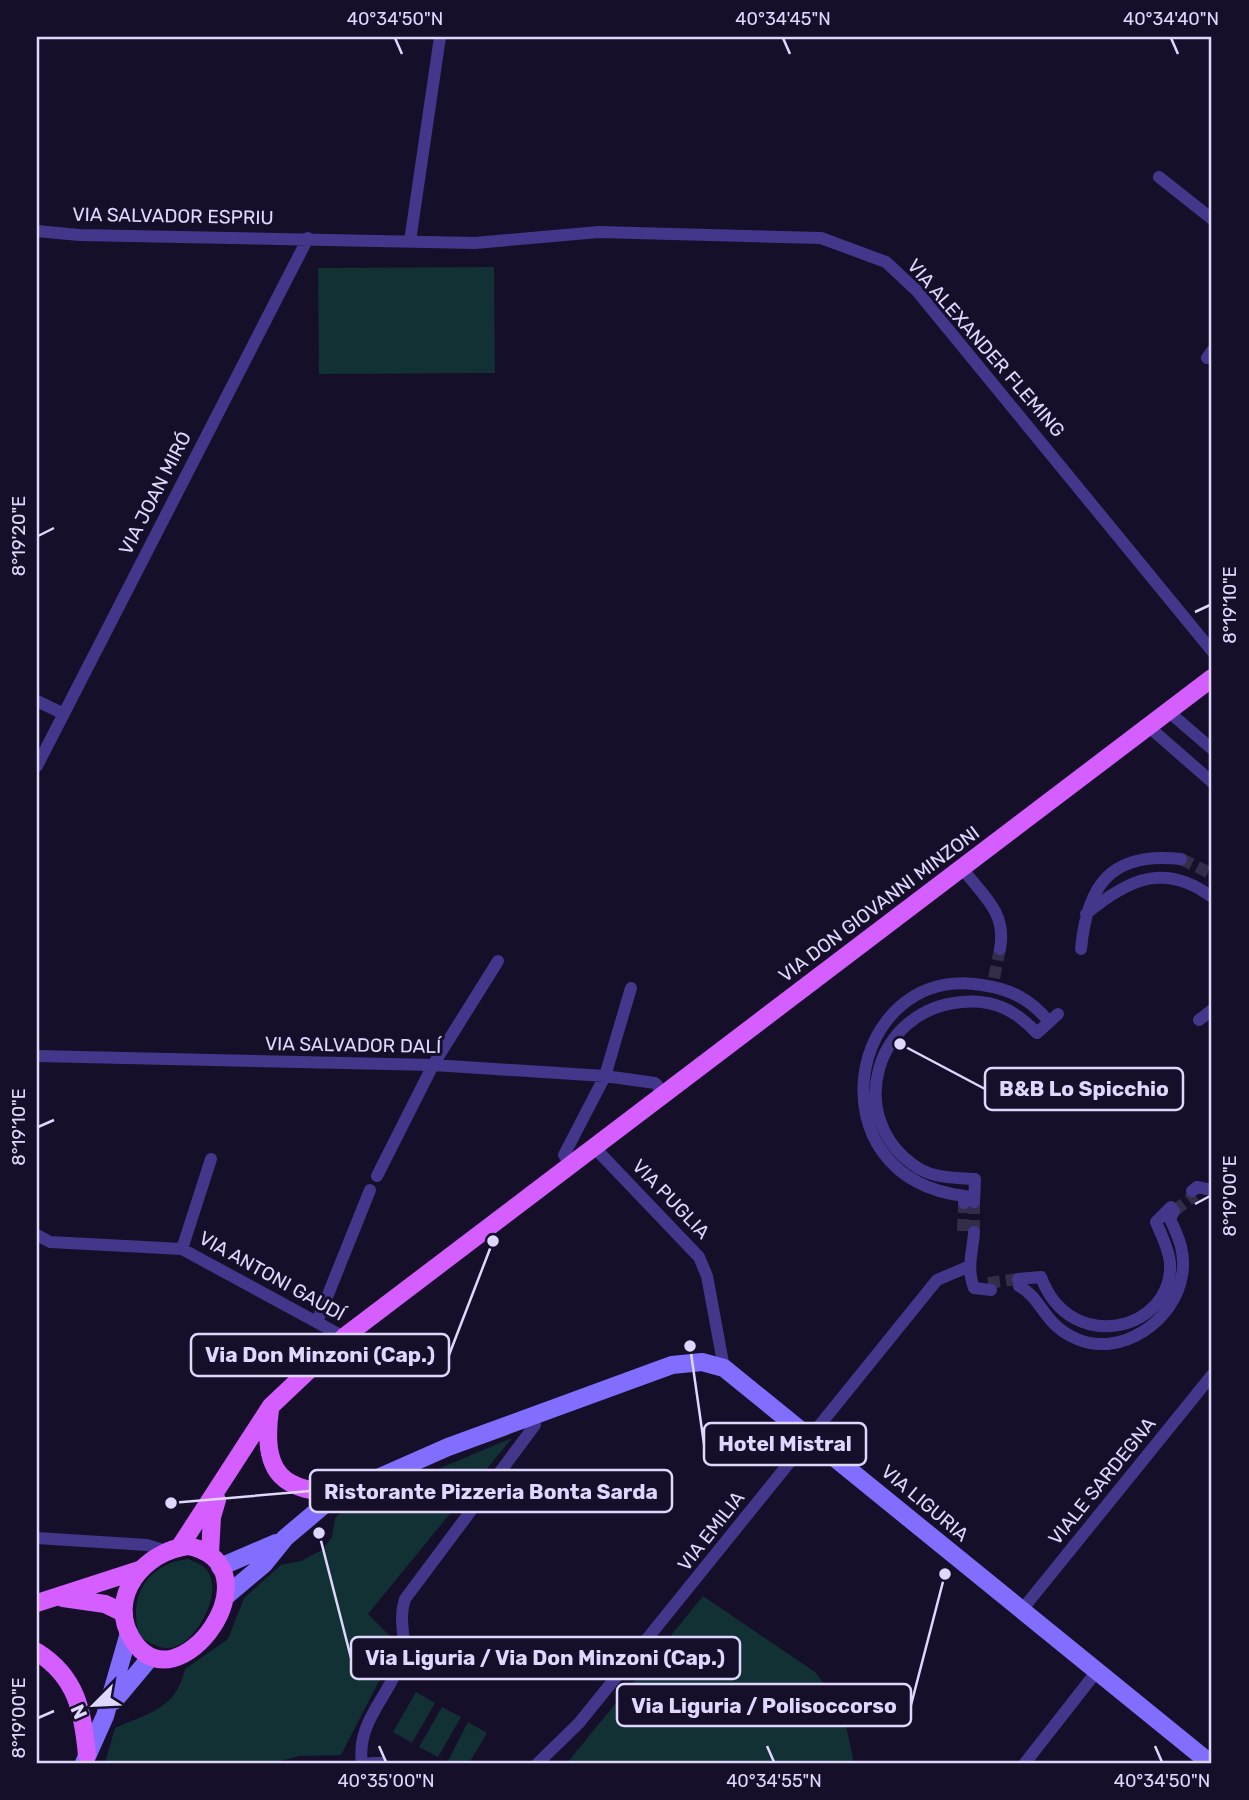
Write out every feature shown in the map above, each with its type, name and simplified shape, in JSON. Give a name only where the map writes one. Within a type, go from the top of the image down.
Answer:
[{"type":"main road","name":"VIA DON GIOVANNI MINZONI","points":[[173,1549],[221,1487],[271,1406],[344,1337],[663,1092],[1212,678]]},
{"type":"main road","points":[[271,1406],[266,1440],[275,1469],[295,1486],[316,1493],[346,1492]]},
{"type":"main road","name":"VIA DON GIOVANNI MINZONI","points":[[215,1560],[212,1517],[221,1487]]},
{"type":"main road","points":[[188,1546],[215,1560],[226,1596],[220,1614],[199,1646],[179,1657],[150,1658],[138,1649],[129,1633],[124,1613],[129,1587],[139,1570],[148,1561],[173,1549],[188,1546]]},
{"type":"main road","points":[[37,1603],[139,1570]]},
{"type":"main road","points":[[59,1598],[106,1604],[124,1613]]},
{"type":"main road","points":[[37,1653],[60,1669],[77,1693],[83,1715],[85,1759]]},
{"type":"street","points":[[410,241],[440,37]]},
{"type":"street","points":[[1159,177],[1212,219]]},
{"type":"street","name":"VIA SALVADOR ESPRIU","points":[[37,232],[308,238]]},
{"type":"street","name":"VIA ALEXANDER FLEMING","points":[[308,238],[502,243],[599,232],[821,237],[886,262],[916,290],[1211,647]]},
{"type":"street","name":"VIA JOAN MIRÓ","points":[[37,766],[308,238]]},
{"type":"street","points":[[37,701],[64,714]]},
{"type":"street","points":[[1169,712],[1212,749]]},
{"type":"street","points":[[1149,727],[1212,782]]},
{"type":"street","points":[[1081,949],[1084,915],[1093,891],[1108,875],[1128,863],[1153,858],[1181,859]]},
{"type":"street","points":[[962,868],[1000,918],[1004,930],[1000,949]]},
{"type":"street","points":[[1084,915],[1113,891],[1151,877],[1194,883],[1212,897]]},
{"type":"street","points":[[377,1176],[433,1065],[498,961]]},
{"type":"street","points":[[989,1002],[994,982]]},
{"type":"street","points":[[994,982],[1022,995],[1053,1018],[1037,1033],[1025,1021],[989,1002],[940,1003],[918,1013],[892,1037],[878,1069],[877,1096],[881,1122],[891,1140],[918,1168],[949,1178],[975,1179],[969,1203],[965,1196],[937,1193],[892,1165],[868,1128],[862,1101],[874,1041],[891,1016],[921,992],[938,985],[994,982]]},
{"type":"street","points":[[570,1163],[564,1155],[604,1076],[631,988]]},
{"type":"street","points":[[1199,1020],[1212,1010]]},
{"type":"street","name":"VIA SALVADOR DALÍ","points":[[37,1056],[433,1065],[604,1076],[655,1083],[663,1092]]},
{"type":"street","name":"VIA PUGLIA","points":[[593,1146],[699,1257],[708,1276],[724,1368]]},
{"type":"street","name":"VIA ANTONI GAUDÍ","points":[[182,1249],[211,1159]]},
{"type":"street","points":[[317,1322],[370,1190]]},
{"type":"street","points":[[1172,1209],[1170,1219],[1182,1245],[1182,1276],[1173,1301],[1140,1336],[1117,1343],[1097,1344],[1078,1340],[1053,1325],[1032,1293],[1018,1283],[1041,1277],[1053,1302],[1077,1322],[1108,1327],[1140,1316],[1155,1305],[1165,1285],[1170,1263],[1156,1222],[1172,1209]]},
{"type":"street","points":[[968,1232],[974,1288],[990,1286]]},
{"type":"street","name":"VIA ANTONI GAUDÍ","points":[[37,1235],[50,1242],[182,1249],[344,1337]]},
{"type":"street","name":"VIA EMILIA","points":[[538,1763],[579,1723],[700,1577],[809,1435],[937,1280],[971,1266]]},
{"type":"street","points":[[226,1596],[264,1564],[285,1538],[324,1505],[346,1492],[447,1447],[672,1365],[702,1362],[724,1368]]},
{"type":"street","name":"VIA LIGURIA","points":[[724,1368],[1210,1763]]},
{"type":"street","name":"VIALE SARDEGNA","points":[[1021,1611],[1212,1376]]},
{"type":"street","points":[[362,1763],[359,1746],[366,1725],[402,1658],[404,1636],[399,1617],[405,1599],[535,1425],[533,1416]]},
{"type":"street","points":[[37,1538],[173,1549]]},
{"type":"street","points":[[215,1560],[257,1553],[285,1538]]},
{"type":"street","points":[[105,1716],[129,1633]]},
{"type":"street","points":[[85,1759],[105,1716],[122,1688],[150,1658]]},
{"type":"street","points":[[1025,1763],[1097,1671]]},
{"type":"street","points":[[371,1763],[382,1763]]},
{"type":"green space","points":[[494,267],[495,373],[319,374],[318,268]]},
{"type":"green space","points":[[512,1438],[368,1614],[398,1644],[341,1755],[300,1756],[272,1763],[105,1763],[115,1728],[150,1713],[168,1701],[181,1682],[185,1669],[228,1639],[244,1598],[281,1565],[301,1561],[322,1550],[332,1537],[335,1518],[345,1508]]},
{"type":"green space","points":[[188,1559],[204,1567],[211,1579],[209,1604],[204,1618],[186,1640],[176,1646],[158,1646],[140,1637],[136,1609],[138,1596],[143,1585],[161,1568]]},
{"type":"green space","points":[[703,1596],[815,1672],[842,1707],[854,1763],[567,1763]]},
{"type":"green space","points":[[416,1692],[435,1703],[412,1743],[393,1732]]},
{"type":"green space","points":[[442,1707],[461,1717],[438,1757],[419,1747]]},
{"type":"green space","points":[[468,1722],[487,1733],[469,1763],[447,1763]]},
{"type":"tunnel","points":[[1181,859],[1212,874]]},
{"type":"tunnel","points":[[994,978],[1000,949]]},
{"type":"tunnel","points":[[1174,1211],[1195,1195]]},
{"type":"tunnel","points":[[974,1202],[974,1232]]},
{"type":"tunnel","points":[[963,1231],[964,1203]]},
{"type":"tunnel","points":[[988,1283],[1018,1279]]},
{"type":"place","name":"B&B Lo Spicchio","points":[[900,1044]]},
{"type":"place","name":"Via Don Minzoni (Cap.)","points":[[493,1241]]},
{"type":"place","name":"Hotel Mistral","points":[[690,1346]]},
{"type":"place","name":"Ristorante Pizzeria Bonta Sarda","points":[[171,1503]]},
{"type":"place","name":"Via Liguria / Via Don Minzoni (Cap.)","points":[[319,1533]]},
{"type":"place","name":"Via Liguria / Polisoccorso","points":[[945,1574]]}]
